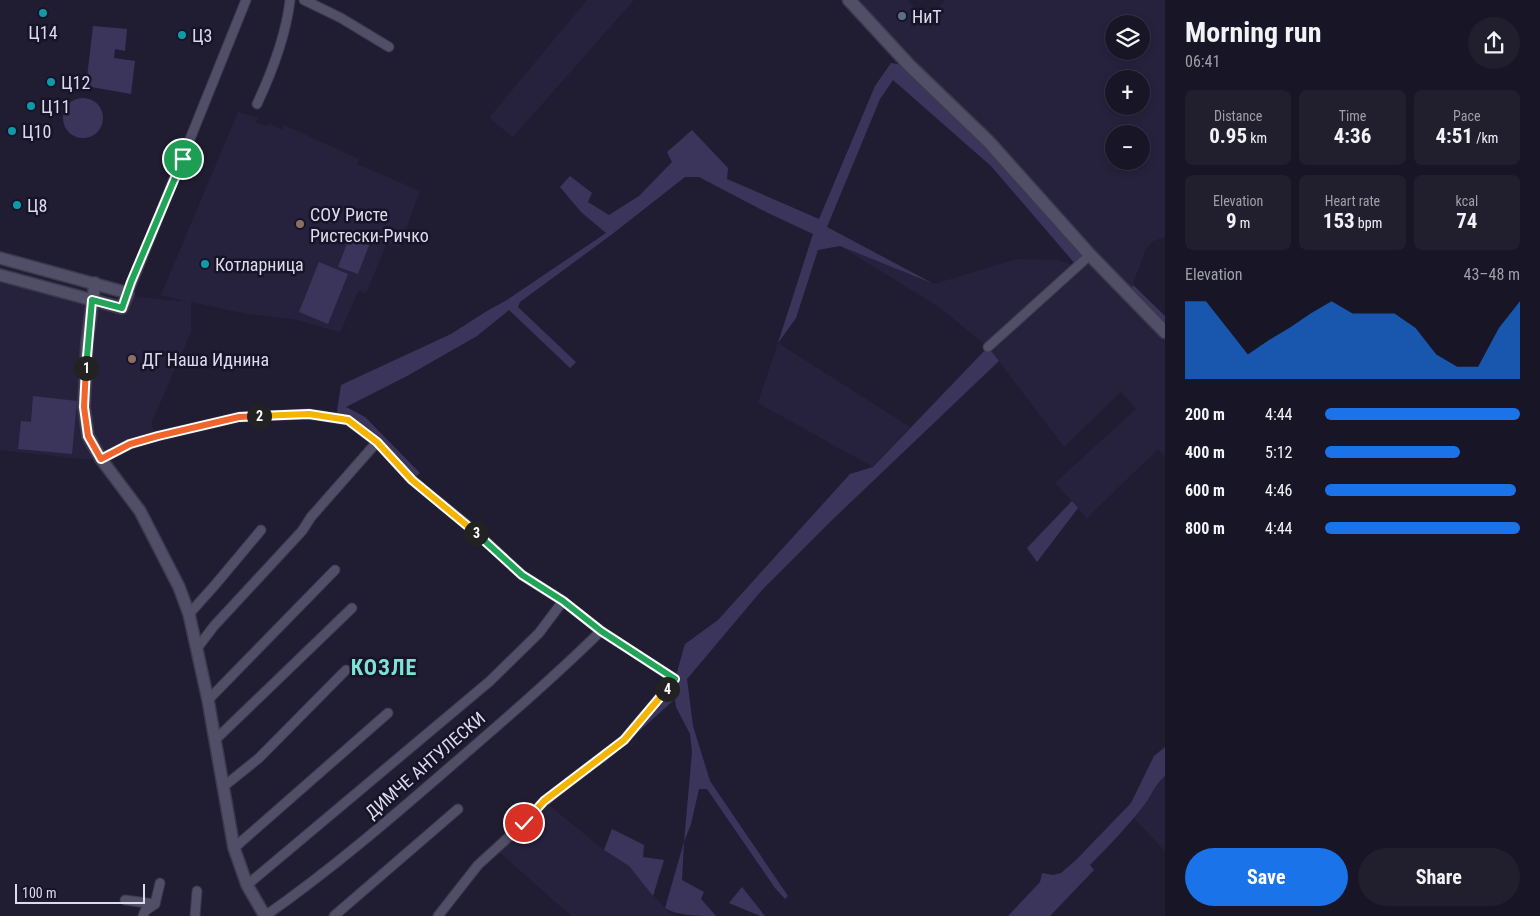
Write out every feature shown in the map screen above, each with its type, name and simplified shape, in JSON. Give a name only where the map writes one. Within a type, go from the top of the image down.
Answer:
[{"type":"main road","points":[[849,0],[910,66],[989,142],[1090,255],[1165,332]]},
{"type":"street","points":[[0,275],[122,308],[246,0]]},
{"type":"street","points":[[257,104],[272,68],[289,16],[290,0]]},
{"type":"street","points":[[304,0],[341,18],[389,47]]},
{"type":"street","points":[[988,347],[1090,255]]},
{"type":"street","points":[[0,258],[128,293]]},
{"type":"street","name":"ДИМЧЕ АНТУЛЕСКИ","points":[[95,284],[92,300],[84,407],[88,436],[101,459],[140,511],[179,587],[189,614],[198,647],[234,848],[247,885],[265,916],[394,816],[515,710],[601,631]]},
{"type":"street","points":[[101,459],[130,444],[239,417],[309,414],[348,420],[377,442],[412,480],[477,533],[522,575],[563,601],[601,631],[675,679],[624,740],[544,801],[524,823],[478,865],[438,916]]},
{"type":"street","points":[[198,647],[214,626],[302,530],[311,517],[377,442]]},
{"type":"street","points":[[189,614],[261,530]]},
{"type":"street","points":[[208,700],[335,570]]},
{"type":"street","name":"ДИМЧЕ АНТУЛЕСКИ","points":[[247,885],[490,681],[539,633],[563,601]]},
{"type":"street","points":[[215,740],[352,608]]},
{"type":"street","points":[[223,787],[259,758],[346,670]]},
{"type":"street","points":[[234,848],[388,713]]},
{"type":"street","points":[[334,916],[458,809]]},
{"type":"street","points":[[143,916],[145,911],[155,904],[160,883]]},
{"type":"street","points":[[195,916],[197,891]]},
{"type":"street","points":[[125,900],[155,904]]},
{"type":"shaded area","points":[[587,0],[634,0],[513,137],[489,118]]},
{"type":"shaded area","points":[[861,0],[907,0],[929,21],[944,0],[1165,0],[1165,237],[1153,241],[1146,249],[1129,294],[1165,332],[1165,457],[1158,449],[1087,518],[1055,483],[1136,409],[1121,392],[1064,447],[988,347],[939,307],[840,246],[934,284],[1017,259],[1057,260],[1077,266],[1089,255],[860,11]]},
{"type":"shaded area","points":[[93,26],[127,29],[125,51],[115,49],[114,58],[135,61],[131,94],[86,86]]},
{"type":"shaded area","points":[[891,63],[910,66],[1090,255],[1077,266],[991,166],[893,80],[880,99],[827,227],[934,284],[840,246],[818,250],[796,318],[778,343],[813,234],[699,177],[685,177],[611,235],[520,302],[518,307],[576,362],[570,368],[509,310],[477,336],[407,376],[346,407],[365,417],[420,473],[412,480],[377,442],[336,418],[341,385],[451,334],[507,300],[606,233],[581,212],[560,187],[570,176],[592,193],[588,202],[609,215],[639,196],[672,162],[667,152],[692,130],[728,168],[727,179],[819,219],[875,86]]},
{"type":"shaded area","points":[[79,98],[87,98],[94,101],[100,107],[103,118],[100,129],[94,135],[87,138],[79,138],[72,135],[66,129],[63,122],[63,114],[66,107],[72,101]]},
{"type":"shaded area","points":[[238,112],[258,118],[256,122],[267,126],[268,123],[282,130],[284,125],[359,159],[357,164],[420,191],[399,247],[387,243],[366,293],[359,290],[340,332],[293,319],[247,314],[191,302],[191,332],[151,424],[158,436],[101,459],[81,459],[0,450],[0,275],[122,307],[128,293],[138,297],[188,302],[161,295]]},
{"type":"shaded area","points":[[351,233],[371,240],[358,274],[338,267]]},
{"type":"shaded area","points":[[319,262],[348,274],[328,324],[299,312]]},
{"type":"shaded area","points":[[1133,285],[1165,316],[1165,332],[1129,294]]},
{"type":"shaded area","points":[[778,343],[910,427],[873,467],[758,403]]},
{"type":"shaded area","points":[[988,347],[999,361],[831,521],[762,590],[687,679],[693,726],[710,781],[788,896],[785,899],[775,888],[707,789],[699,789],[691,824],[684,842],[692,752],[690,734],[676,707],[675,699],[605,762],[549,805],[544,801],[624,740],[675,679],[685,644],[718,620],[850,474],[873,467]]},
{"type":"shaded area","points":[[33,396],[77,401],[72,454],[18,449],[21,421],[31,422]]},
{"type":"shaded area","points":[[1072,501],[1078,508],[1037,562],[1027,548]]},
{"type":"shaded area","points":[[1165,747],[1165,776],[1136,815],[1090,865],[1094,870],[1050,916],[1008,916],[1040,882],[1042,873],[1053,875],[1061,873],[1131,803],[1154,756]]},
{"type":"shaded area","points":[[1165,776],[1165,851],[1134,818],[1158,782]]},
{"type":"shaded area","points":[[544,801],[604,850],[629,866],[670,913],[679,916],[571,916],[496,849]]},
{"type":"shaded area","points":[[612,829],[644,845],[643,857],[664,860],[653,896],[629,866],[604,850]]},
{"type":"shaded area","points":[[684,842],[682,880],[704,892],[701,899],[716,916],[682,914],[665,908]]},
{"type":"shaded area","points":[[742,887],[765,916],[760,916],[729,903]]},
{"type":"place","name":"Ц14","points":[[43,13]]},
{"type":"place","name":"НиТ","points":[[902,16]]},
{"type":"place","name":"Ц3","points":[[182,35]]},
{"type":"place","name":"Ц12","points":[[51,82]]},
{"type":"place","name":"Ц11","points":[[31,106]]},
{"type":"place","name":"Ц10","points":[[12,131]]},
{"type":"place","name":"Ц8","points":[[17,205]]},
{"type":"place","name":"СОУ Ристе Ристески-Ричко","points":[[300,224]]},
{"type":"place","name":"Котларница","points":[[205,264]]},
{"type":"place","name":"ДГ Наша Иднина","points":[[132,359]]},
{"type":"district","name":"КОЗЛЕ","points":[[384,667]]},
{"type":"route","points":[[183,159],[131,282],[122,308],[92,300],[87,342],[84,407],[88,436],[101,459],[130,444],[239,417],[309,414],[348,420],[377,442],[412,480],[477,533],[522,575],[563,601],[601,631],[675,679],[624,740],[544,801],[524,823]]}]
